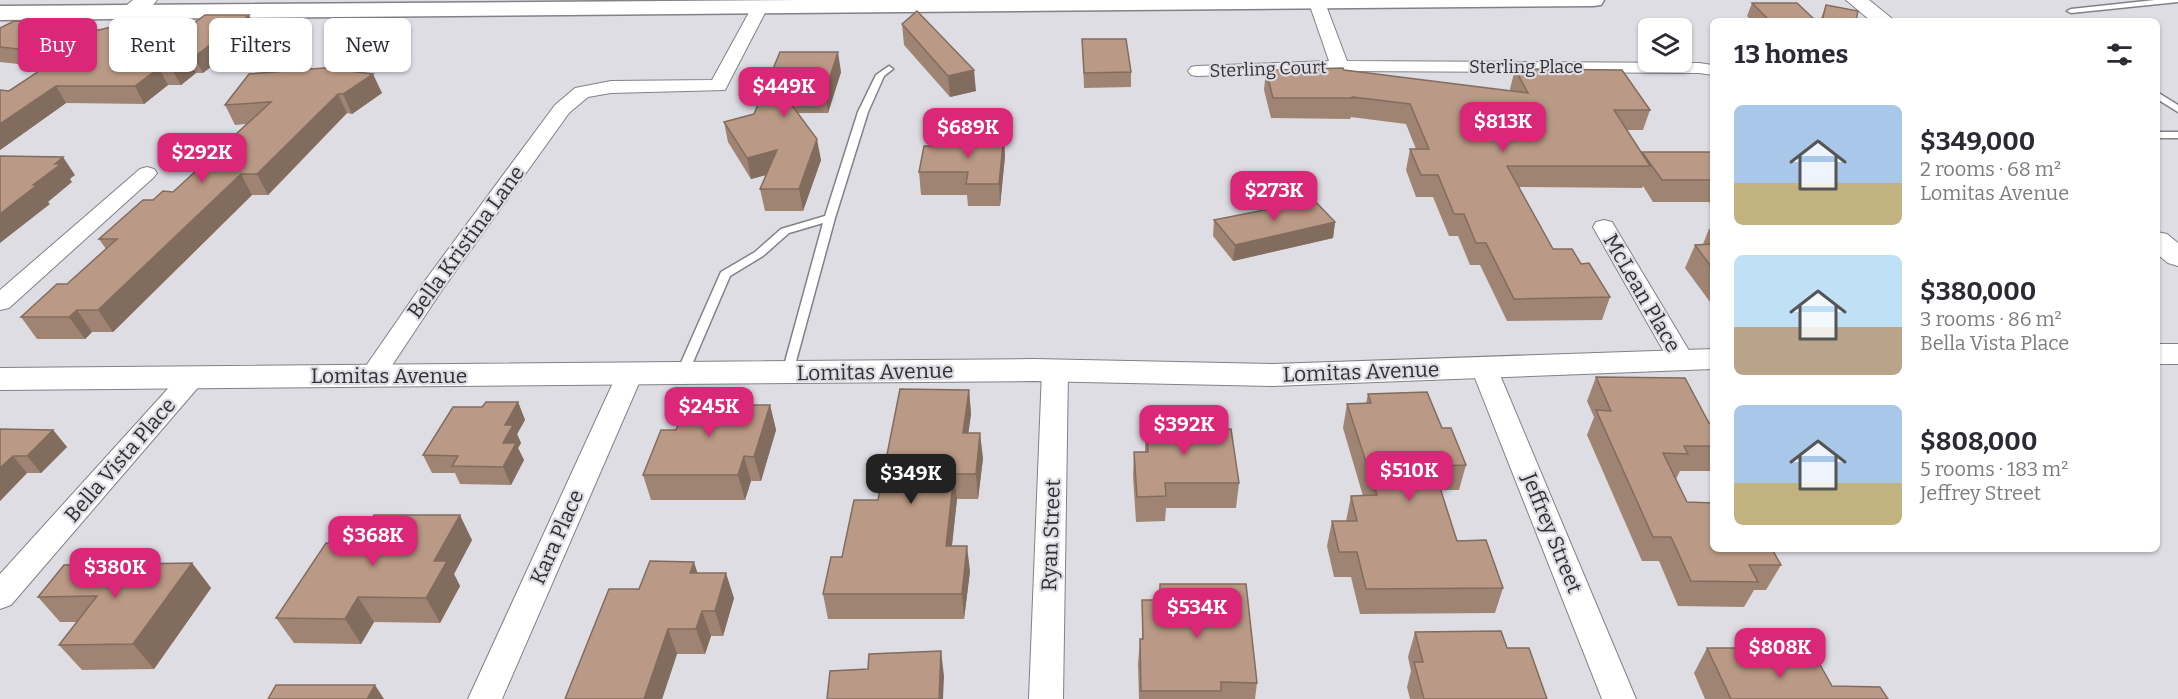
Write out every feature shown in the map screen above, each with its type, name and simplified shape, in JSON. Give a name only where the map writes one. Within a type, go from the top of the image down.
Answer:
[{"type":"main road","points":[[0,13],[759,7],[1078,1],[1593,0]]},
{"type":"street","points":[[127,13],[147,0]]},
{"type":"street","points":[[1856,0],[1880,18]]},
{"type":"street","points":[[1316,1],[1340,66]]},
{"type":"street","name":"Bella Kristina Lane","points":[[372,376],[432,287],[562,109],[582,92],[611,87],[718,86],[759,7]]},
{"type":"street","name":"Sterling Place","points":[[1340,66],[1710,70]]},
{"type":"street","name":"Sterling Court","points":[[1197,71],[1340,66]]},
{"type":"street","points":[[0,303],[147,173]]},
{"type":"street","name":"McLean Place","points":[[1604,227],[1681,359]]},
{"type":"street","points":[[2160,242],[2178,257]]},
{"type":"street","points":[[2160,354],[2178,354]]},
{"type":"street","name":"Lomitas Avenue","points":[[0,379],[1055,370],[1273,375],[1710,359]]},
{"type":"street","name":"Jeffrey Street","points":[[1485,368],[1619,699]]},
{"type":"street","name":"Ryan Street","points":[[1046,699],[1055,370]]},
{"type":"street","name":"Kara Place","points":[[485,699],[630,374]]},
{"type":"street","name":"Bella Vista Place","points":[[0,596],[192,378]]},
{"type":"lane","points":[[2071,11],[2178,0]]},
{"type":"lane","points":[[788,372],[830,218],[863,111],[880,75],[889,69]]},
{"type":"lane","points":[[2160,97],[2178,110]]},
{"type":"lane","points":[[2160,135],[2178,135]]},
{"type":"lane","points":[[682,374],[725,274],[759,254],[785,231],[830,218]]},
{"type":"building","points":[[1752,3],[1797,3],[1813,18],[1767,18]]},
{"type":"building","points":[[1826,5],[1858,11],[1857,18],[1823,18]]},
{"type":"building","points":[[917,11],[974,70],[948,76],[902,24]]},
{"type":"building","points":[[205,15],[249,15],[245,18],[209,18],[209,46],[197,55],[197,21]]},
{"type":"building","points":[[18,21],[18,49],[0,47],[0,28]]},
{"type":"building","points":[[109,28],[109,72],[154,72],[135,86],[56,86],[0,124],[0,90],[9,91],[38,72],[97,72],[97,30]]},
{"type":"building","points":[[1082,39],[1126,39],[1131,72],[1084,73]]},
{"type":"building","points":[[780,52],[838,52],[825,92],[782,92],[817,139],[799,189],[760,189],[777,150],[747,158],[724,122],[754,114]]},
{"type":"building","points":[[324,68],[324,72],[373,74],[343,94],[338,94],[257,174],[241,174],[98,310],[77,310],[69,317],[21,317],[57,284],[67,284],[117,239],[99,239],[143,200],[153,200],[163,191],[173,192],[271,102],[225,105],[249,74],[312,72],[312,69]]},
{"type":"building","points":[[1343,68],[1344,70],[1528,93],[1515,69],[1622,70],[1650,110],[1614,110],[1650,166],[1507,166],[1553,249],[1572,249],[1581,264],[1589,263],[1610,297],[1514,299],[1486,243],[1476,243],[1464,214],[1454,214],[1438,175],[1421,175],[1410,149],[1429,149],[1410,104],[1353,97],[1273,98],[1266,70]]},
{"type":"building","points":[[975,134],[1004,134],[999,184],[966,184],[968,172],[919,172],[924,146],[973,146]]},
{"type":"building","points":[[1642,152],[1710,152],[1710,180],[1662,180]]},
{"type":"building","points":[[0,156],[63,157],[55,164],[61,164],[0,214]]},
{"type":"building","points":[[1314,200],[1335,222],[1235,245],[1214,220]]},
{"type":"building","points":[[1710,244],[1710,265],[1695,245]]},
{"type":"building","points":[[1596,377],[1685,378],[1710,423],[1710,446],[1684,446],[1688,454],[1663,453],[1687,502],[1710,503],[1710,552],[1774,552],[1781,565],[1749,565],[1758,582],[1691,581],[1671,537],[1653,537],[1596,410],[1611,411]]},
{"type":"building","points":[[900,389],[969,390],[963,433],[980,433],[976,474],[954,474],[946,546],[967,546],[962,594],[823,594],[831,557],[842,557],[854,500],[878,500]]},
{"type":"building","points":[[1427,392],[1442,428],[1451,428],[1466,465],[1433,466],[1457,541],[1486,540],[1503,588],[1366,589],[1357,552],[1339,552],[1332,521],[1357,521],[1351,496],[1377,495],[1347,404],[1371,403],[1368,394]]},
{"type":"building","points":[[690,394],[744,395],[740,405],[770,405],[754,457],[744,456],[738,475],[643,475],[661,430],[676,430]]},
{"type":"building","points":[[486,402],[518,402],[505,425],[513,425],[503,443],[516,443],[503,467],[452,466],[458,456],[423,455],[453,407],[482,407]]},
{"type":"building","points":[[1146,418],[1205,418],[1207,429],[1231,429],[1239,483],[1165,483],[1166,496],[1137,497],[1134,452],[1148,452]]},
{"type":"building","points":[[0,429],[53,430],[27,456],[13,456],[0,468]]},
{"type":"building","points":[[374,515],[460,515],[434,561],[447,561],[426,598],[358,597],[345,619],[276,618],[326,543],[355,544]]},
{"type":"building","points":[[650,561],[694,562],[690,573],[726,573],[715,611],[702,611],[696,629],[668,629],[644,699],[565,699],[609,589],[639,589]]},
{"type":"building","points":[[192,563],[133,644],[59,645],[97,596],[38,597],[64,565]]},
{"type":"building","points":[[1160,584],[1246,584],[1257,683],[1221,682],[1221,691],[1141,691],[1142,600],[1160,600]]},
{"type":"building","points":[[1501,631],[1507,648],[1529,648],[1547,699],[1424,699],[1414,662],[1423,662],[1415,632]]},
{"type":"building","points":[[1707,648],[1760,648],[1766,663],[1819,663],[1832,686],[1880,687],[1888,699],[1731,699]]},
{"type":"building","points":[[941,651],[939,699],[827,699],[830,671],[868,669],[869,654]]},
{"type":"building","points":[[276,685],[375,685],[367,699],[268,699]]}]
